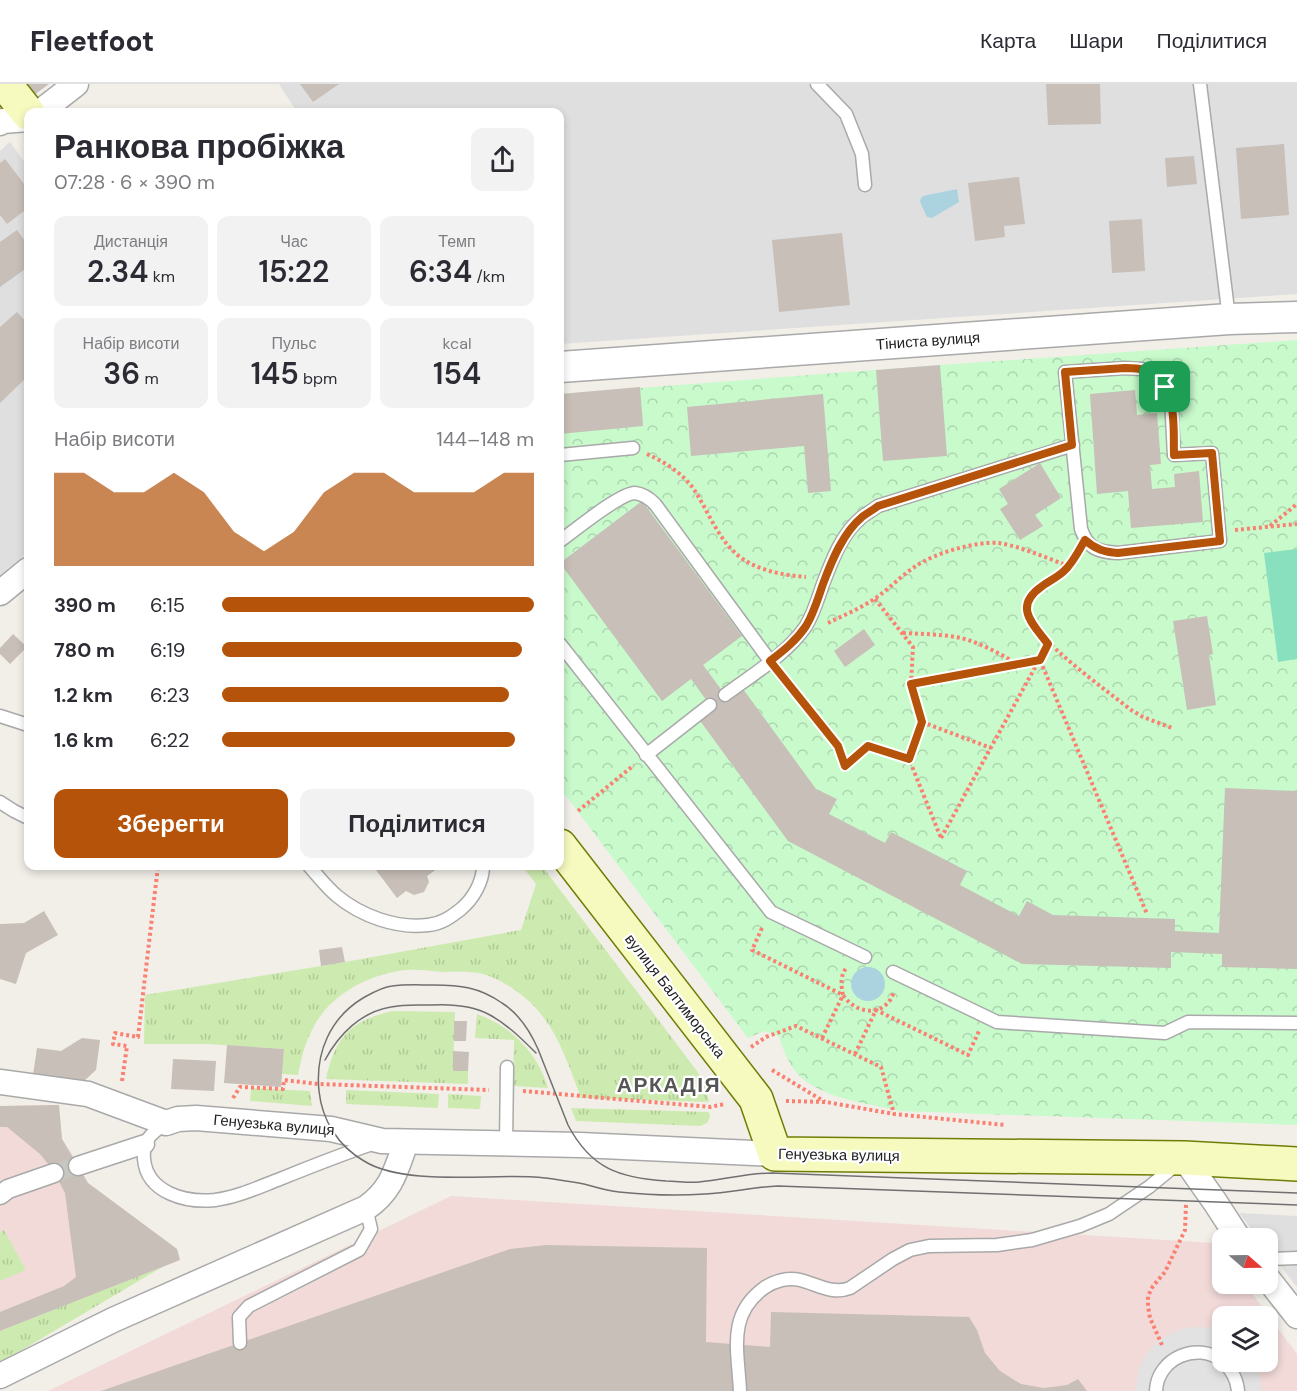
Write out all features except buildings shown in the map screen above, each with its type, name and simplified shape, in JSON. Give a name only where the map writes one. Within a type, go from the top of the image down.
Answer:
[{"type":"main road","points":[[5,84],[24,108]]},
{"type":"main road","name":"вулиця Балтиморська","points":[[564,851],[756,1100],[775,1155]]},
{"type":"main road","name":"Генуезька вулиця","points":[[775,1155],[1185,1158],[1297,1164]]},
{"type":"street","points":[[45,108],[76,84]]},
{"type":"street","points":[[0,123],[24,119]]},
{"type":"street","name":"Тіниста вулиця","points":[[564,367],[1297,317]]},
{"type":"street","points":[[0,593],[24,573]]},
{"type":"street","points":[[0,1082],[88,1094],[166,1123]]},
{"type":"street","name":"Генуезька вулиця","points":[[166,1123],[178,1119],[196,1118],[331,1129],[382,1141],[580,1145],[775,1155]]},
{"type":"street","points":[[0,1376],[113,1320],[366,1208],[384,1193],[406,1142]]},
{"type":"street","points":[[78,1166],[145,1144]]},
{"type":"street","points":[[1185,1158],[1232,1228]]},
{"type":"street","points":[[0,1195],[8,1189],[54,1173]]},
{"type":"street","points":[[1278,1292],[1297,1316]]},
{"type":"lane","points":[[817,84],[846,114],[862,154],[865,185]]},
{"type":"lane","points":[[1200,84],[1229,320]]},
{"type":"lane","points":[[1125,368],[1142,369],[1155,375],[1172,399],[1174,455],[1212,453],[1219,531],[1220,541],[1118,553],[1105,552],[1093,547],[1085,540],[1081,530],[1065,372],[1125,368]]},
{"type":"lane","points":[[725,695],[795,640],[815,607],[841,543],[862,517],[878,506],[1072,445]]},
{"type":"lane","points":[[564,454],[633,448]]},
{"type":"lane","points":[[564,538],[622,496],[636,493],[648,498],[655,504],[770,661]]},
{"type":"lane","points":[[564,649],[771,912],[865,957]]},
{"type":"lane","points":[[646,755],[710,705]]},
{"type":"lane","points":[[0,716],[24,724]]},
{"type":"lane","points":[[0,802],[24,816]]},
{"type":"lane","points":[[313,870],[336,896],[348,904],[365,914],[406,925],[429,925],[448,919],[464,907],[476,891],[483,870]]},
{"type":"lane","points":[[892,972],[997,1022],[1165,1034],[1188,1022],[1297,1023]]},
{"type":"lane","points":[[506,1145],[507,1067]]},
{"type":"lane","points":[[145,1144],[151,1133],[166,1123]]},
{"type":"lane","name":"Генуезька вулиця","points":[[145,1144],[143,1156],[145,1170],[154,1183],[178,1197],[213,1200],[237,1196],[350,1151],[382,1141]]},
{"type":"lane","points":[[740,1391],[737,1328],[743,1311],[753,1296],[768,1285],[785,1279],[798,1280],[830,1290],[843,1291],[910,1250],[928,1246],[997,1245],[1032,1240],[1080,1226],[1108,1214],[1149,1187],[1185,1158]]},
{"type":"lane","points":[[240,1343],[239,1317],[249,1306],[358,1250],[371,1229],[366,1208]]},
{"type":"lane","points":[[1278,1259],[1297,1258]]},
{"type":"lane","points":[[1156,1391],[1162,1371],[1169,1362],[1182,1355],[1196,1352],[1212,1355]]},
{"type":"lane","points":[[1232,1372],[1237,1382],[1238,1391]]},
{"type":"path","points":[[633,448],[656,458],[677,472],[693,489],[720,535],[739,556],[762,569],[786,575],[825,579]]},
{"type":"path","points":[[1270,526],[1297,504]]},
{"type":"path","points":[[1219,531],[1297,524]]},
{"type":"path","points":[[1085,540],[1063,573],[1032,594],[1026,610],[1029,619],[1048,644],[1131,710],[1172,728]]},
{"type":"path","points":[[795,640],[875,599],[915,566],[930,558],[969,545],[997,543],[1069,566]]},
{"type":"path","points":[[875,599],[913,647],[911,684],[922,722],[909,759],[941,838],[1048,644]]},
{"type":"path","points":[[902,633],[962,638],[1019,664]]},
{"type":"path","points":[[911,684],[1040,660]]},
{"type":"path","points":[[1040,660],[1147,914]]},
{"type":"path","points":[[770,661],[838,746],[845,766],[868,746],[909,759]]},
{"type":"path","points":[[922,722],[991,748]]},
{"type":"path","points":[[578,811],[646,755]]},
{"type":"path","points":[[119,1105],[127,1046],[113,1044],[115,1033],[138,1037],[158,870]]},
{"type":"path","points":[[771,912],[752,950],[843,995]]},
{"type":"path","points":[[865,957],[850,963],[842,978],[843,995],[855,1008],[872,1011],[887,1003],[893,996],[895,987],[892,972]]},
{"type":"path","points":[[822,1038],[843,995]]},
{"type":"path","points":[[876,1010],[968,1055],[986,1017]]},
{"type":"path","points":[[855,1054],[876,1010]]},
{"type":"path","points":[[750,1048],[766,1037],[796,1026],[881,1066],[894,1114]]},
{"type":"path","points":[[1169,1362],[1150,1318],[1148,1296],[1165,1272],[1185,1230],[1186,1201]]},
{"type":"shaded area","points":[[279,84],[1297,84],[1297,294],[564,344],[564,108],[294,108]]},
{"type":"shaded area","points":[[10,142],[24,161],[24,555],[0,575],[0,151]]},
{"type":"shaded area","points":[[59,1105],[62,1139],[88,1183],[177,1249],[180,1260],[0,1331],[0,1106]]},
{"type":"shaded area","points":[[451,1196],[1212,1243],[1212,1294],[1252,1294],[1261,1306],[1212,1306],[1212,1372],[1278,1372],[1278,1328],[1297,1354],[1297,1391],[48,1391]]},
{"type":"shaded area","points":[[1239,1213],[1297,1216],[1297,1287],[1278,1263],[1278,1228],[1251,1228]]},
{"type":"shaded area","points":[[1185,1328],[1212,1329],[1212,1372],[1258,1372],[1261,1391],[1135,1391],[1139,1368],[1148,1352],[1159,1340]]},
{"type":"green space","points":[[1297,340],[1297,1125],[900,1111],[856,1102],[826,1092],[813,1086],[792,1067],[779,1036],[764,1031],[748,1038],[564,793],[564,394]]},
{"type":"green space","points":[[1297,549],[1297,659],[1278,662],[1264,553]]},
{"type":"green space","points":[[525,870],[545,870],[702,1078],[709,1102],[581,1098],[559,1042],[544,1018],[519,993],[504,983],[473,972],[406,970],[379,976],[352,988],[340,996],[320,1016],[308,1039],[298,1075],[282,1074],[284,1049],[206,1044],[144,1044],[145,995],[521,930],[536,884]]},
{"type":"green space","points":[[393,1011],[455,1012],[453,1070],[468,1071],[468,1084],[326,1079],[334,1052],[347,1033],[366,1020]]},
{"type":"green space","points":[[477,1014],[501,1026],[522,1042],[537,1063],[548,1088],[513,1086],[514,1040],[475,1038]]},
{"type":"green space","points":[[251,1088],[310,1091],[312,1106],[250,1101]]},
{"type":"green space","points":[[346,1090],[439,1094],[438,1108],[346,1104]]},
{"type":"green space","points":[[448,1094],[481,1096],[480,1109],[448,1108]]},
{"type":"green space","points":[[571,1108],[709,1112],[710,1117],[707,1123],[700,1126],[576,1121]]},
{"type":"green space","points":[[4,1230],[26,1270],[0,1281],[0,1233]]},
{"type":"green space","points":[[164,1266],[0,1363],[0,1331]]},
{"type":"water","points":[[957,189],[959,202],[932,218],[927,217],[920,200],[923,196]]},
{"type":"water","points":[[868,967],[880,972],[885,984],[880,996],[868,1001],[856,996],[851,984],[856,972]]},
{"type":"tunnel","points":[[54,1173],[78,1166]]},
{"type":"tram line","points":[[1297,1193],[772,1173],[695,1182],[650,1180],[621,1174],[597,1161],[577,1140],[568,1125],[535,1042],[518,1017],[508,1007],[485,993],[461,986],[397,985],[363,998],[351,1006],[327,1038],[322,1050],[318,1077],[324,1112],[339,1140],[364,1161],[381,1169],[401,1174],[446,1177],[540,1177],[601,1189],[662,1195],[714,1193],[778,1186],[1297,1205]]},
{"type":"tram line","points":[[325,1060],[344,1033],[361,1019],[380,1010],[411,1005],[454,1005],[483,1012],[509,1028],[536,1053]]},
{"type":"district","name":"АРКАДІЯ","points":[[669,1085]]},
{"type":"route","points":[[1142,369],[1155,375],[1165,387],[1172,399],[1174,455],[1212,453],[1220,541],[1118,553],[1105,552],[1093,547],[1085,540],[1063,573],[1032,594],[1028,603],[1026,610],[1029,619],[1048,644],[1040,660],[911,684],[922,722],[909,759],[868,746],[845,766],[838,746],[770,661],[795,640],[806,625],[841,543],[850,529],[878,506],[1072,445],[1065,372],[1142,369]]}]
